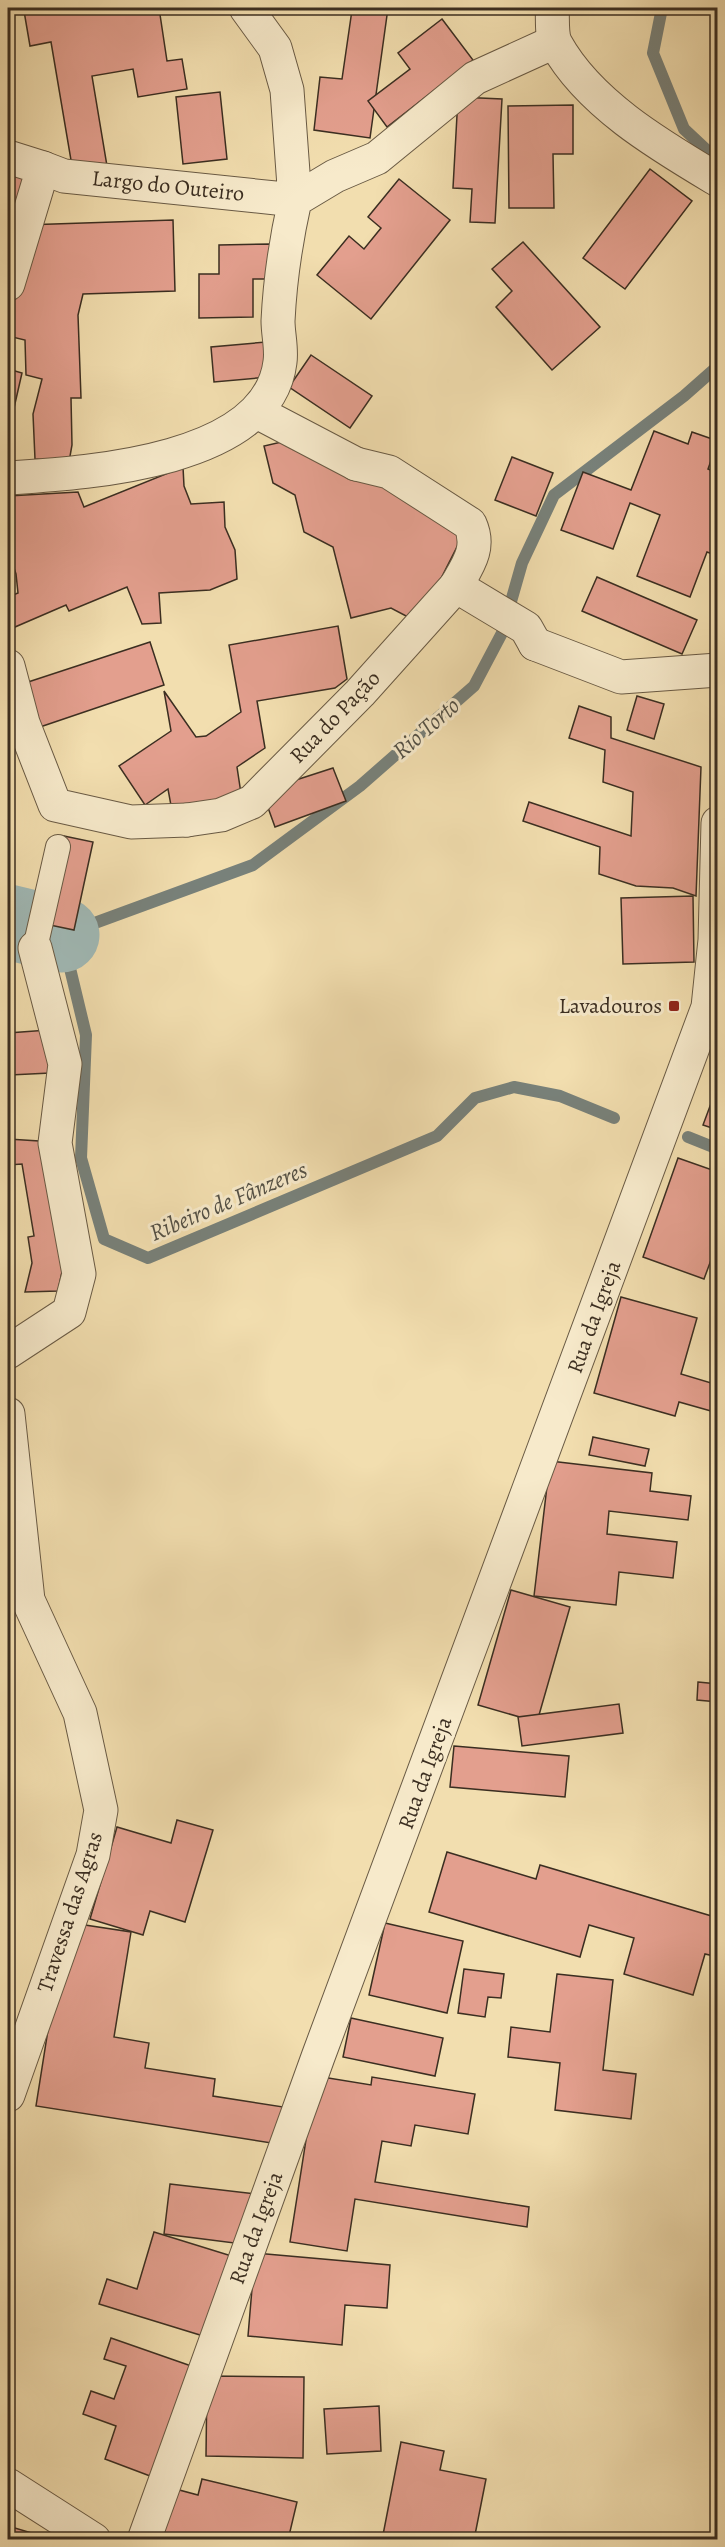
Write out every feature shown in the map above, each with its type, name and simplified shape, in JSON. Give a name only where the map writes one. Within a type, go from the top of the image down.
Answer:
[{"type":"street","points":[[10,476],[133,466],[202,445],[257,412],[269,392],[280,363],[278,324],[283,256],[295,200],[287,90],[275,48],[246,8]]},
{"type":"street","points":[[552,8],[554,42],[593,93],[648,138],[717,180]]},
{"type":"street","points":[[295,200],[335,176],[377,158],[475,78],[554,42]]},
{"type":"street","name":"Largo do Outeiro","points":[[8,158],[64,176],[295,200]]},
{"type":"street","points":[[8,284],[43,168]]},
{"type":"street","name":"Rua do Pação","points":[[8,666],[22,723],[55,805],[131,822],[187,820],[221,815],[252,802],[360,693],[456,586],[473,555],[476,536],[470,524],[390,472],[356,464],[257,412]]},
{"type":"street","points":[[456,586],[520,628],[621,677],[717,670]]},
{"type":"street","name":"Rua da Igreja","points":[[144,2540],[318,2057],[713,1003],[717,840]]},
{"type":"street","points":[[8,1352],[69,1312],[79,1274],[55,1143],[65,1064],[35,948]]},
{"type":"street","name":"Travessa das Agras","points":[[8,1414],[28,1600],[80,1713],[101,1810],[93,1854],[8,2095]]},
{"type":"street","points":[[8,2485],[94,2540]]},
{"type":"lane","points":[[35,948],[45,913],[58,847]]},
{"type":"building","points":[[8,8],[159,8],[167,61],[182,59],[187,89],[138,97],[133,69],[92,76],[108,172],[74,178],[51,42],[30,46],[24,11],[8,14]]},
{"type":"building","points":[[336,8],[388,8],[370,138],[314,130],[320,77],[342,79],[352,10]]},
{"type":"building","points":[[442,19],[473,60],[387,127],[368,101],[410,69],[398,53]]},
{"type":"building","points":[[220,92],[227,159],[183,164],[176,97]]},
{"type":"building","points":[[458,97],[502,99],[495,223],[470,222],[472,189],[453,188]]},
{"type":"building","points":[[573,105],[573,154],[553,154],[554,208],[509,208],[508,106]]},
{"type":"building","points":[[8,166],[25,170],[8,258]]},
{"type":"building","points":[[650,169],[692,201],[625,289],[583,258]]},
{"type":"building","points":[[399,179],[450,220],[371,319],[317,275],[349,236],[364,249],[381,228],[368,217]]},
{"type":"building","points":[[173,220],[175,291],[83,294],[78,315],[81,398],[71,398],[72,445],[69,462],[35,459],[33,414],[42,379],[26,375],[25,340],[8,336],[8,296],[24,225]]},
{"type":"building","points":[[523,242],[600,327],[552,370],[496,307],[512,291],[492,269]]},
{"type":"building","points":[[270,244],[270,279],[253,279],[253,317],[199,318],[199,274],[219,274],[219,245]]},
{"type":"building","points":[[266,342],[269,377],[214,382],[211,347]]},
{"type":"building","points":[[311,355],[372,396],[350,428],[289,387]]},
{"type":"building","points":[[8,369],[22,373],[14,408],[8,406]]},
{"type":"building","points":[[654,431],[688,444],[692,432],[718,441],[708,469],[718,473],[718,556],[707,552],[690,597],[637,576],[660,515],[630,503],[613,549],[561,530],[583,472],[631,490]]},
{"type":"building","points":[[290,440],[467,527],[425,610],[429,628],[391,608],[351,618],[333,547],[304,532],[295,495],[273,483],[264,446]]},
{"type":"building","points":[[512,457],[553,473],[536,516],[495,500]]},
{"type":"building","points":[[183,467],[184,486],[191,504],[224,502],[225,527],[235,550],[237,579],[210,590],[159,593],[161,623],[142,624],[127,587],[69,611],[66,605],[8,630],[8,597],[18,593],[13,565],[8,566],[8,496],[78,492],[84,507]]},
{"type":"building","points":[[597,577],[697,620],[682,654],[582,611]]},
{"type":"building","points":[[338,626],[347,679],[335,688],[257,701],[265,748],[237,767],[242,800],[172,811],[168,789],[145,805],[119,766],[171,731],[164,691],[196,737],[206,736],[241,712],[229,645]]},
{"type":"building","points":[[150,642],[164,685],[37,728],[22,684]]},
{"type":"building","points":[[637,696],[664,704],[654,739],[627,730]]},
{"type":"building","points":[[579,706],[611,717],[611,738],[701,767],[696,896],[673,888],[636,886],[599,874],[600,847],[523,821],[529,802],[631,836],[633,792],[603,782],[605,750],[569,738]]},
{"type":"building","points":[[333,768],[346,801],[275,827],[262,791]]},
{"type":"building","points":[[64,836],[93,842],[74,930],[45,924]]},
{"type":"building","points":[[693,896],[694,962],[623,964],[621,898]]},
{"type":"building","points":[[48,1030],[50,1073],[10,1075],[8,1033]]},
{"type":"building","points":[[716,1090],[718,1091],[718,1130],[703,1125]]},
{"type":"building","points":[[8,1139],[39,1141],[64,1262],[58,1291],[25,1292],[32,1263],[28,1237],[34,1236],[22,1164],[8,1165]]},
{"type":"building","points":[[678,1158],[718,1172],[718,1241],[704,1279],[643,1257]]},
{"type":"building","points":[[621,1297],[697,1318],[681,1374],[718,1385],[718,1413],[679,1402],[675,1416],[594,1393]]},
{"type":"building","points":[[593,1437],[649,1449],[645,1466],[589,1455]]},
{"type":"building","points":[[550,1461],[652,1473],[650,1491],[691,1496],[688,1520],[609,1511],[607,1534],[677,1542],[673,1578],[619,1572],[616,1605],[534,1596]]},
{"type":"building","points":[[511,1590],[570,1607],[537,1722],[478,1705]]},
{"type":"building","points":[[698,1682],[718,1684],[718,1702],[697,1700]]},
{"type":"building","points":[[619,1704],[623,1733],[522,1746],[518,1717]]},
{"type":"building","points":[[454,1746],[569,1756],[565,1797],[450,1787]]},
{"type":"building","points":[[177,1820],[213,1830],[185,1922],[150,1911],[143,1935],[90,1919],[117,1827],[171,1843]]},
{"type":"building","points":[[447,1852],[536,1879],[540,1865],[715,1917],[718,1907],[718,1957],[705,1954],[693,1995],[624,1974],[634,1938],[589,1925],[580,1957],[429,1912]]},
{"type":"building","points":[[65,1922],[131,1932],[114,2037],[149,2043],[145,2068],[215,2079],[213,2096],[290,2108],[284,2145],[36,2106]]},
{"type":"building","points":[[385,1923],[463,1941],[447,2013],[369,1995]]},
{"type":"building","points":[[464,1969],[504,1974],[501,1998],[488,1997],[485,2017],[458,2013]]},
{"type":"building","points":[[557,1974],[613,1980],[603,2070],[636,2074],[631,2119],[555,2110],[560,2063],[508,2057],[511,2027],[550,2032]]},
{"type":"building","points":[[351,2018],[443,2038],[435,2076],[343,2057]]},
{"type":"building","points":[[316,2076],[371,2085],[372,2077],[475,2094],[468,2134],[415,2125],[411,2146],[382,2141],[375,2182],[529,2207],[527,2227],[355,2199],[347,2251],[290,2242]]},
{"type":"building","points":[[170,2184],[256,2194],[250,2245],[164,2234]]},
{"type":"building","points":[[154,2232],[238,2258],[213,2339],[99,2304],[107,2279],[137,2289]]},
{"type":"building","points":[[255,2253],[390,2265],[387,2308],[345,2305],[342,2345],[248,2336]]},
{"type":"building","points":[[111,2338],[197,2368],[158,2479],[105,2459],[116,2426],[83,2414],[91,2391],[114,2399],[126,2366],[104,2359]]},
{"type":"building","points":[[207,2376],[304,2377],[303,2458],[206,2456]]},
{"type":"building","points":[[379,2406],[381,2451],[327,2454],[324,2409]]},
{"type":"building","points":[[401,2442],[444,2451],[440,2470],[486,2479],[474,2540],[382,2540]]},
{"type":"building","points":[[202,2479],[297,2502],[288,2540],[155,2540],[168,2487],[198,2495]]},
{"type":"building","points":[[8,2526],[32,2533],[35,2540],[8,2540]]},
{"type":"waterway","name":"Rio Torto","points":[[662,8],[653,53],[684,129],[715,158],[718,169]]},
{"type":"waterway","name":"Rio Torto","points":[[614,1118],[560,1096],[514,1087],[475,1098],[437,1136],[148,1258],[104,1239],[81,1158],[86,1035],[62,935],[253,865],[360,786],[474,686],[502,633],[522,563],[554,495],[684,396],[718,366]]},
{"type":"waterway","name":"Rio Torto","points":[[8,922],[62,935]]},
{"type":"waterway","name":"Ribeiro de Fânzeres","points":[[688,1137],[718,1149]]},
{"type":"place","name":"Lavadouros","points":[[674,1006]]}]
